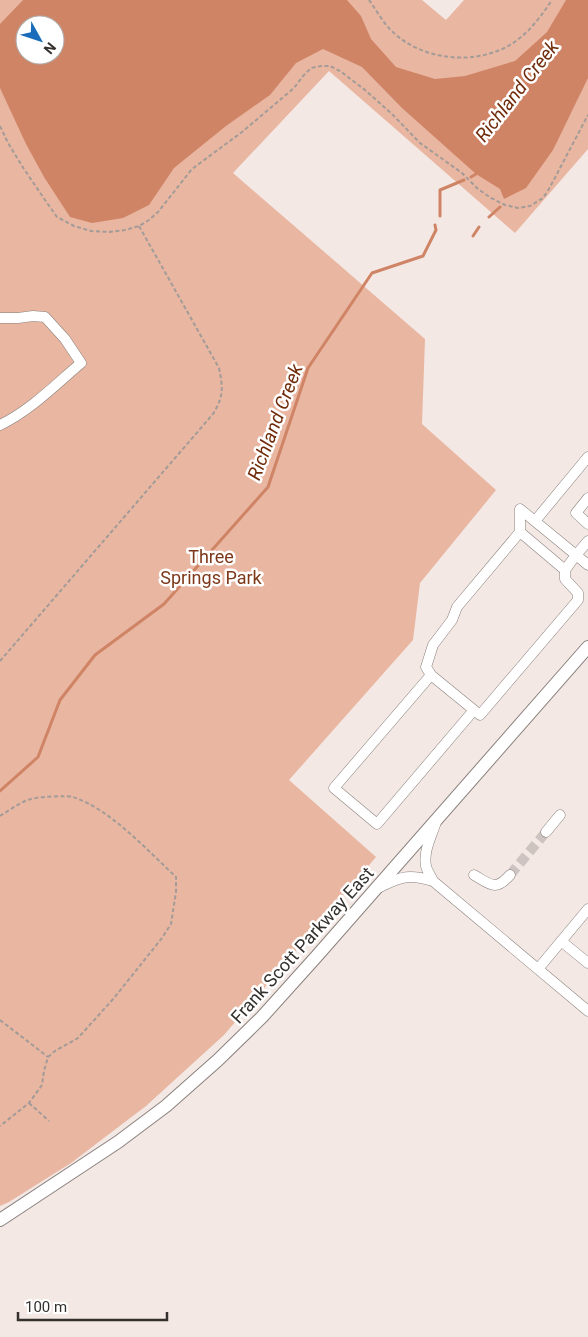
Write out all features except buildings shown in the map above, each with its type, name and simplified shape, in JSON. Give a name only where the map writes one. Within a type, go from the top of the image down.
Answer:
[{"type":"main road","name":"Frank Scott Parkway East","points":[[0,1220],[118,1142],[166,1106],[218,1060],[262,1017],[588,647]]},
{"type":"lane","points":[[0,318],[45,317],[65,339],[81,363],[32,405],[15,418],[0,425]]},
{"type":"lane","points":[[535,521],[588,457]]},
{"type":"lane","points":[[588,498],[576,513],[588,524]]},
{"type":"lane","points":[[588,541],[576,555],[565,570],[565,579],[578,594],[578,600],[480,715],[432,676],[426,667],[433,644],[452,620],[457,607],[520,532],[520,509],[535,521],[576,555],[588,565]]},
{"type":"lane","points":[[520,532],[565,570]]},
{"type":"lane","points":[[432,676],[334,788],[377,824],[474,710]]},
{"type":"lane","points":[[546,832],[560,814]]},
{"type":"lane","points":[[438,818],[427,849],[426,858],[426,867],[433,881],[588,1011]]},
{"type":"lane","points":[[474,875],[493,886],[498,886],[510,875]]},
{"type":"lane","points":[[375,890],[396,879],[419,877],[433,881]]},
{"type":"lane","points":[[538,969],[588,910]]},
{"type":"lane","points":[[561,941],[588,963]]},
{"type":"path","points":[[369,0],[393,32],[407,43],[432,54],[461,58],[493,53],[516,41],[531,28],[552,0]]},
{"type":"path","points":[[0,126],[24,169],[57,217],[74,226],[91,231],[109,232],[139,226],[158,212],[192,169],[242,132],[294,88],[311,68],[330,66],[340,72],[365,90],[420,142],[462,173],[478,189],[506,205],[518,208],[530,206],[543,198],[588,115]]},
{"type":"path","points":[[0,661],[213,414],[223,393],[223,385],[218,368],[139,226]]},
{"type":"path","points":[[0,816],[32,798],[71,796],[87,803],[115,822],[176,877],[172,924],[114,998],[78,1038],[55,1050],[48,1057],[42,1085],[29,1103],[0,1126]]},
{"type":"path","points":[[0,1020],[48,1057]]},
{"type":"path","points":[[29,1103],[50,1122]]},
{"type":"green space","name":"Three Springs Park","points":[[0,0],[422,0],[446,20],[464,0],[588,0],[588,149],[515,233],[329,71],[233,173],[425,339],[422,424],[496,490],[420,583],[413,640],[289,780],[376,857],[224,1035],[146,1106],[71,1163],[0,1206]]},
{"type":"water","points":[[23,0],[347,0],[361,16],[371,39],[396,67],[435,79],[465,76],[515,61],[547,32],[566,0],[588,0],[588,78],[553,150],[526,188],[504,199],[500,189],[476,174],[402,108],[362,67],[323,49],[296,63],[270,95],[226,126],[174,168],[149,205],[123,218],[92,223],[70,217],[44,177],[26,144],[0,88],[0,24]]},
{"type":"waterway","name":"Richland Creek","points":[[471,177],[478,171]]},
{"type":"waterway","name":"Richland Creek","points":[[440,216],[440,190],[464,180]]},
{"type":"waterway","points":[[489,217],[500,207]]},
{"type":"waterway","name":"Richland Creek","points":[[0,791],[38,757],[60,700],[95,655],[164,604],[268,487],[308,368],[372,273],[423,256],[436,230],[435,225]]},
{"type":"waterway","points":[[473,236],[479,227]]},
{"type":"tunnel","points":[[510,875],[546,832]]}]
